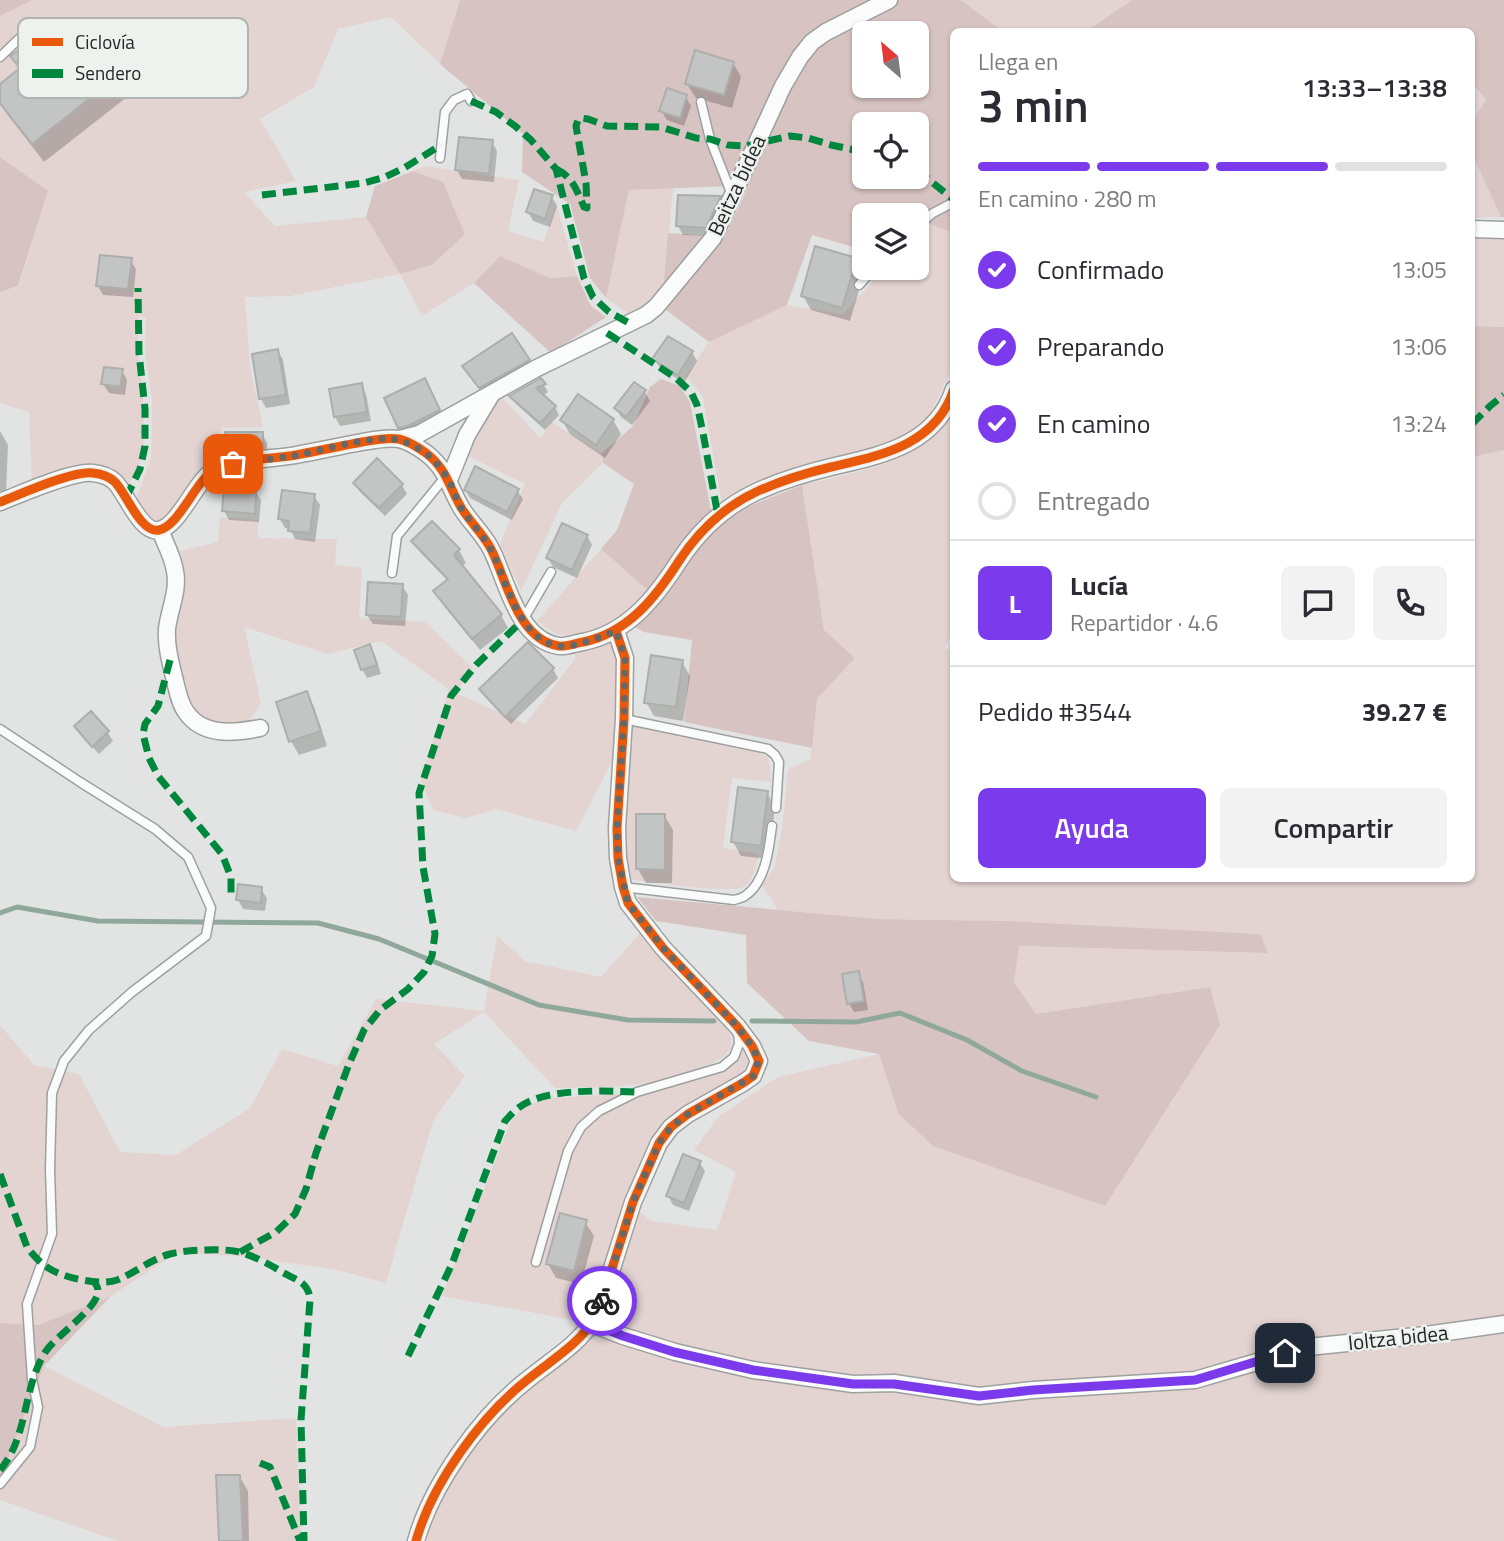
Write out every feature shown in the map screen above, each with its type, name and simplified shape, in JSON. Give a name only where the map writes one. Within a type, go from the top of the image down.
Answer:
[{"type":"street","name":"Beitza bidea","points":[[160,530],[171,523],[215,468],[419,434],[537,368],[646,316],[713,238],[783,86],[800,57],[812,42],[826,32],[889,0]]},
{"type":"street","points":[[1475,229],[1504,230]]},
{"type":"street","name":"Beitza bidea","points":[[447,478],[467,435],[491,395]]},
{"type":"street","points":[[400,439],[435,460],[461,508],[491,548],[523,621],[543,640],[560,646],[590,641],[616,631],[641,611],[657,593],[702,532],[718,516],[753,493],[789,478],[878,456],[906,444],[930,429],[950,401]]},
{"type":"street","points":[[0,502],[90,472],[106,475],[116,483],[144,525],[151,530],[160,530],[175,570],[175,591],[167,626],[166,647],[185,712],[208,730],[237,732],[260,728]]},
{"type":"street","points":[[416,1541],[428,1507],[442,1481],[484,1423],[526,1380],[574,1345],[593,1324],[633,1202],[659,1143],[671,1127],[688,1114],[753,1076],[759,1060],[737,1026],[663,948],[628,903],[618,858],[625,658],[616,631]]},
{"type":"street","name":"Ioltza bidea","points":[[593,1324],[674,1352],[753,1370],[853,1384],[894,1384],[979,1396],[1195,1380],[1308,1347],[1504,1324]]},
{"type":"lane","points":[[0,57],[18,40]]},
{"type":"lane","points":[[440,158],[445,112],[454,100],[467,94],[471,102]]},
{"type":"lane","points":[[701,102],[710,139],[732,195]]},
{"type":"lane","points":[[929,216],[950,203]]},
{"type":"lane","points":[[859,285],[863,280]]},
{"type":"lane","points":[[392,573],[397,536],[447,478]]},
{"type":"lane","points":[[523,621],[551,572]]},
{"type":"lane","points":[[624,719],[768,749],[779,762],[776,808]]},
{"type":"lane","points":[[0,729],[155,829],[188,857],[211,908],[206,936],[132,992],[89,1030],[64,1061],[52,1093],[52,1234],[27,1304],[32,1380],[38,1407],[30,1447],[0,1484]]},
{"type":"lane","points":[[623,887],[734,900],[746,895],[758,882],[769,849],[772,825]]},
{"type":"lane","points":[[536,1262],[568,1152],[581,1127],[599,1111],[637,1093],[722,1068],[734,1057],[739,1044],[737,1026]]},
{"type":"shaded area","points":[[0,0],[33,0],[0,16]]},
{"type":"shaded area","points":[[33,0],[460,0],[440,64],[391,17],[338,29],[314,87],[260,119],[296,181],[244,192],[275,226],[366,217],[400,274],[290,296],[245,297],[250,368],[263,427],[221,428],[220,465],[159,525],[146,518],[136,499],[151,459],[152,399],[145,352],[146,318],[139,315],[138,351],[143,389],[144,445],[139,467],[128,485],[107,467],[91,464],[70,468],[32,482],[29,412],[0,403],[0,292],[19,286],[48,191],[0,157],[0,16]]},
{"type":"shaded area","points":[[460,0],[877,0],[818,30],[730,186],[629,190],[606,298],[590,278],[570,204],[522,172],[523,134],[440,64]]},
{"type":"shaded area","points":[[896,0],[961,0],[998,28],[950,28],[950,231],[929,224],[929,203],[852,203],[852,247],[812,235],[787,305],[709,342],[662,307],[668,233],[724,237],[744,196],[778,109],[804,60],[830,36],[852,24],[852,98],[929,98],[929,21],[858,21]]},
{"type":"shaded area","points":[[961,0],[1132,0],[1093,28],[998,28]]},
{"type":"shaded area","points":[[1132,0],[1504,0],[1504,217],[1501,217],[1475,161],[1475,117],[1486,99],[1475,87],[1475,28],[1091,28]]},
{"type":"shaded area","points":[[1475,87],[1486,99],[1475,117]]},
{"type":"shaded area","points":[[0,157],[48,191],[18,286],[0,292]]},
{"type":"shaded area","points":[[1475,161],[1501,217],[1475,218]]},
{"type":"shaded area","points":[[425,166],[519,180],[508,231],[544,242],[556,203],[577,276],[550,278],[500,256],[474,283],[422,316],[400,274],[443,182],[413,171]]},
{"type":"shaded area","points":[[413,171],[443,182],[465,234],[432,265],[400,274],[366,217],[375,186]]},
{"type":"shaded area","points":[[673,188],[662,307],[627,313],[606,298],[629,190]]},
{"type":"shaded area","points":[[931,224],[950,231],[950,373],[926,422],[904,439],[830,463],[793,469],[750,487],[722,505],[703,398],[686,376],[709,342],[787,305],[843,314],[874,280],[929,280],[929,226]]},
{"type":"shaded area","points":[[1475,234],[1504,235],[1504,327],[1475,326]]},
{"type":"shaded area","points":[[500,256],[550,278],[577,276],[591,306],[606,317],[551,353],[474,283]]},
{"type":"shaded area","points":[[1475,326],[1504,327],[1504,450],[1475,456]]},
{"type":"shaded area","points":[[661,379],[680,386],[690,402],[712,516],[723,523],[747,507],[802,485],[824,630],[855,658],[817,699],[812,748],[684,722],[692,640],[644,632],[620,619],[649,591],[601,549],[617,530],[634,484],[603,463],[602,453],[633,426],[650,387]]},
{"type":"shaded area","points":[[500,395],[541,439],[551,422],[602,453],[603,463],[562,503],[521,591],[500,544],[525,484],[468,456],[475,436]]},
{"type":"shaded area","points":[[950,413],[950,637],[945,648],[950,650],[950,882],[1475,882],[1475,456],[1504,450],[1504,1318],[1196,1374],[976,1391],[850,1380],[750,1366],[615,1329],[603,1317],[637,1209],[651,1221],[717,1230],[736,1172],[694,1150],[718,1117],[778,1077],[879,1054],[898,1113],[1210,987],[1036,1014],[1014,982],[1019,946],[1267,953],[1259,934],[1006,921],[878,919],[778,910],[762,885],[775,866],[788,770],[810,759],[817,699],[855,658],[824,630],[802,485],[893,460],[925,442]]},
{"type":"shaded area","points":[[220,517],[258,520],[258,538],[337,539],[335,565],[362,568],[359,618],[425,622],[473,668],[456,693],[525,724],[575,659],[574,637],[556,634],[537,621],[601,549],[650,591],[620,619],[603,630],[617,652],[616,754],[576,831],[496,809],[466,818],[433,810],[421,780],[449,689],[381,641],[328,654],[244,627],[261,703],[249,721],[218,724],[205,721],[194,712],[185,695],[174,648],[185,571],[180,551],[218,542]]},
{"type":"shaded area","points":[[629,725],[755,751],[767,756],[771,782],[732,778],[723,848],[759,854],[752,877],[743,887],[706,888],[629,879],[623,839]]},
{"type":"shaded area","points":[[637,897],[878,919],[1006,921],[1260,934],[1268,953],[1019,946],[1014,982],[1036,1014],[1210,987],[1220,1025],[1105,1206],[933,1146],[898,1113],[879,1054],[809,1041],[747,983],[746,935],[656,921]]},
{"type":"shaded area","points":[[641,932],[727,1027],[731,1037],[728,1052],[701,1068],[650,1083],[555,1088],[484,1012],[434,1044],[465,1076],[433,1121],[386,1283],[311,1266],[239,1256],[176,1253],[110,1297],[38,1325],[0,1323],[0,1025],[34,1065],[79,1074],[120,1152],[176,1155],[250,1108],[282,1049],[338,1066],[376,999],[484,1011],[497,936],[525,961],[601,977]]},
{"type":"shaded area","points":[[745,1047],[751,1059],[749,1069],[743,1076],[654,1140],[637,1169],[597,1299],[584,1322],[442,1296],[510,1123],[519,1112],[531,1104],[555,1098],[643,1095],[722,1071],[737,1059]]},
{"type":"shaded area","points":[[110,1297],[44,1366],[0,1479],[0,1323],[38,1325]]},
{"type":"shaded area","points":[[1504,1330],[1504,1541],[427,1541],[430,1517],[477,1443],[520,1394],[586,1343],[604,1339],[765,1380],[859,1389],[896,1389],[982,1401],[1203,1384],[1309,1351]]},
{"type":"shaded area","points":[[44,1366],[164,1427],[296,1418],[301,1541],[118,1541],[0,1500],[0,1479]]},
{"type":"building","points":[[18,50],[18,66],[10,56]]},
{"type":"building","points":[[695,50],[734,62],[724,95],[685,84]]},
{"type":"building","points":[[18,70],[18,98],[90,98],[32,144],[0,103],[0,84]]},
{"type":"building","points":[[667,88],[687,95],[680,118],[659,111]]},
{"type":"building","points":[[459,137],[493,140],[489,174],[455,170]]},
{"type":"building","points":[[534,189],[553,195],[545,219],[526,212]]},
{"type":"building","points":[[678,195],[721,196],[706,228],[676,226]]},
{"type":"building","points":[[815,246],[852,257],[852,275],[842,308],[801,296]]},
{"type":"building","points":[[100,255],[132,258],[128,289],[96,286]]},
{"type":"building","points":[[512,333],[530,360],[479,388],[462,366]]},
{"type":"building","points":[[668,336],[693,351],[678,375],[652,359]]},
{"type":"building","points":[[278,349],[286,395],[259,399],[252,354]]},
{"type":"building","points":[[104,367],[123,369],[120,387],[101,384]]},
{"type":"building","points":[[425,378],[440,410],[408,426],[398,428],[384,398]]},
{"type":"building","points":[[541,378],[546,384],[536,388],[556,406],[540,423],[509,396]]},
{"type":"building","points":[[634,382],[646,390],[626,417],[614,408]]},
{"type":"building","points":[[362,383],[367,412],[334,417],[329,389]]},
{"type":"building","points":[[578,394],[614,419],[596,445],[560,420]]},
{"type":"building","points":[[225,432],[263,432],[263,448],[225,454]]},
{"type":"building","points":[[377,458],[403,484],[379,508],[353,483]]},
{"type":"building","points":[[475,466],[519,489],[507,512],[464,490]]},
{"type":"building","points":[[224,487],[256,490],[255,514],[222,511]]},
{"type":"building","points":[[282,490],[315,494],[310,533],[288,531],[289,521],[278,519]]},
{"type":"building","points":[[432,521],[460,549],[454,555],[502,614],[472,639],[433,591],[448,579],[411,541]]},
{"type":"building","points":[[562,523],[588,535],[572,570],[546,558]]},
{"type":"building","points":[[368,582],[403,584],[401,617],[366,615]]},
{"type":"building","points":[[528,642],[554,668],[505,717],[479,689]]},
{"type":"building","points":[[370,644],[377,665],[361,670],[354,650]]},
{"type":"building","points":[[651,655],[683,660],[676,707],[644,703]]},
{"type":"building","points":[[307,691],[321,731],[289,742],[276,702]]},
{"type":"building","points":[[91,711],[109,731],[92,747],[74,726]]},
{"type":"building","points":[[738,787],[768,791],[761,846],[731,842]]},
{"type":"building","points":[[636,814],[665,814],[665,870],[636,869]]},
{"type":"building","points":[[238,884],[262,887],[261,903],[236,900]]},
{"type":"building","points":[[859,971],[864,1001],[847,1004],[842,974]]},
{"type":"building","points":[[683,1154],[701,1161],[684,1203],[666,1196]]},
{"type":"building","points":[[560,1213],[587,1220],[574,1271],[546,1264]]},
{"type":"building","points":[[216,1475],[240,1475],[243,1541],[219,1541]]},
{"type":"waterway","points":[[0,913],[17,907],[98,921],[318,923],[379,939],[539,1005],[628,1020],[714,1021]]},
{"type":"waterway","points":[[752,1021],[856,1022],[900,1013],[967,1040],[1022,1071],[1096,1097]]},
{"type":"marked path","points":[[471,101],[496,112],[515,126],[556,169],[584,278],[593,297],[609,312],[629,323]]},
{"type":"marked path","points":[[556,169],[570,180],[587,208],[586,183],[576,126],[581,118],[607,126],[661,127],[728,145],[746,146],[790,136],[852,149]]},
{"type":"marked path","points":[[262,195],[364,183],[404,168],[441,145]]},
{"type":"marked path","points":[[929,180],[950,197]]},
{"type":"marked path","points":[[126,498],[140,469],[145,446],[138,288]]},
{"type":"marked path","points":[[607,333],[676,378],[691,392],[697,405],[718,516]]},
{"type":"marked path","points":[[1475,421],[1504,395]]},
{"type":"marked path","points":[[240,1252],[276,1232],[295,1214],[349,1064],[364,1030],[380,1010],[408,989],[424,972],[432,956],[435,934],[423,867],[419,793],[451,696],[476,665],[523,620]]},
{"type":"marked path","points":[[170,660],[158,706],[145,724],[143,734],[149,758],[158,776],[222,854],[231,877],[231,899]]},
{"type":"marked path","points":[[408,1356],[452,1264],[505,1121],[517,1109],[542,1097],[574,1092],[637,1092]]},
{"type":"marked path","points":[[0,1174],[27,1247],[43,1265],[64,1275],[92,1282],[110,1282],[170,1254],[224,1250],[256,1258],[304,1285],[310,1300],[301,1420],[304,1541]]},
{"type":"marked path","points":[[0,1470],[16,1442],[38,1365],[51,1345],[96,1298],[98,1291],[94,1281]]},
{"type":"marked path","points":[[260,1463],[270,1467],[300,1541]]},
{"type":"cycle path","points":[[0,502],[73,475],[96,473],[115,482],[146,526],[159,530],[174,520],[202,481],[217,468],[376,440],[399,439],[423,451],[439,466],[462,509],[491,549],[523,621],[533,633],[545,641],[565,646],[614,631],[639,612],[661,588],[703,530],[733,505],[784,481],[869,458],[905,444],[934,423],[950,398]]},
{"type":"cycle path","points":[[416,1541],[433,1497],[475,1432],[509,1395],[573,1344],[597,1316],[633,1202],[659,1143],[671,1127],[688,1114],[753,1076],[759,1061],[737,1026],[663,948],[628,903],[618,858],[625,658],[616,631]]},
{"type":"way so far","points":[[233,464],[293,456],[381,439],[400,439],[435,460],[449,480],[461,508],[491,548],[517,611],[527,626],[543,640],[560,646],[590,641],[616,631],[625,658],[618,858],[628,903],[663,948],[737,1026],[759,1060],[753,1076],[688,1114],[671,1127],[659,1143],[633,1202],[602,1301]]},
{"type":"route","points":[[602,1301],[593,1324],[674,1352],[753,1370],[813,1379],[853,1384],[894,1384],[979,1396],[1195,1380],[1285,1353]]}]
